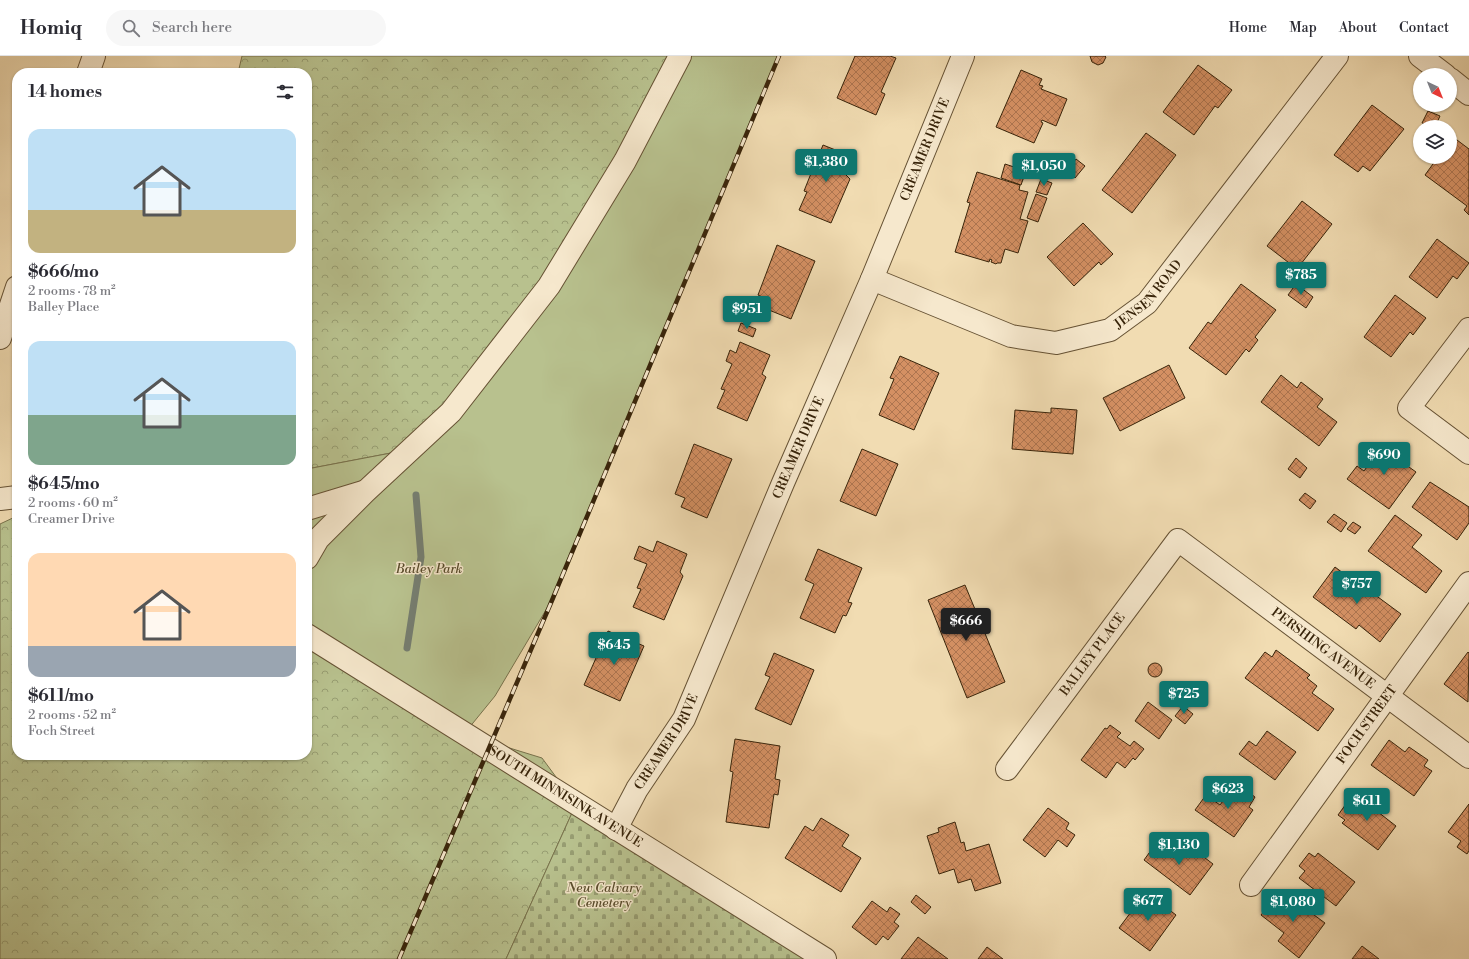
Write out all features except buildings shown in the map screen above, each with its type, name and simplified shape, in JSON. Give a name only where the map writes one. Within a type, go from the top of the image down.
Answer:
[{"type":"street","points":[[90,68],[94,56]]},
{"type":"street","points":[[312,549],[318,539],[365,492],[451,412],[549,286],[625,160],[680,56]]},
{"type":"street","name":"CREAMER DRIVE","points":[[616,829],[637,789],[684,719],[783,483],[872,279],[963,56]]},
{"type":"street","name":"JENSEN ROAD","points":[[872,279],[1011,336],[1056,343],[1110,330],[1147,303],[1337,56]]},
{"type":"street","points":[[1420,56],[1436,68]]},
{"type":"street","points":[[1457,85],[1469,94]]},
{"type":"street","points":[[0,338],[12,302]]},
{"type":"street","points":[[1469,329],[1409,408],[1469,453]]},
{"type":"street","points":[[312,508],[365,492]]},
{"type":"street","points":[[0,499],[12,498]]},
{"type":"street","name":"PERSHING AVENUE","points":[[1178,540],[1469,758]]},
{"type":"street","name":"BALLEY PLACE","points":[[1007,769],[1178,540]]},
{"type":"street","name":"FOCH STREET","points":[[1251,885],[1469,583]]},
{"type":"street","name":"SOUTH MINNISINK AVENUE","points":[[312,637],[825,959]]},
{"type":"green space","points":[[242,56],[679,56],[549,286],[412,449],[312,468],[312,68],[239,68]]},
{"type":"green space","name":"Bailey Park","points":[[679,56],[779,56],[553,598],[495,696],[464,734],[312,638],[312,468],[412,449],[549,286]]},
{"type":"green space","points":[[12,518],[12,760],[312,760],[312,638],[464,734],[542,758],[576,804],[506,959],[0,959],[0,524]]},
{"type":"green space","name":"New Calvary Cemetery","points":[[576,804],[825,959],[506,959]]},
{"type":"waterway","points":[[407,648],[421,557],[416,495]]},
{"type":"railway","points":[[399,959],[553,598],[779,56]]}]
